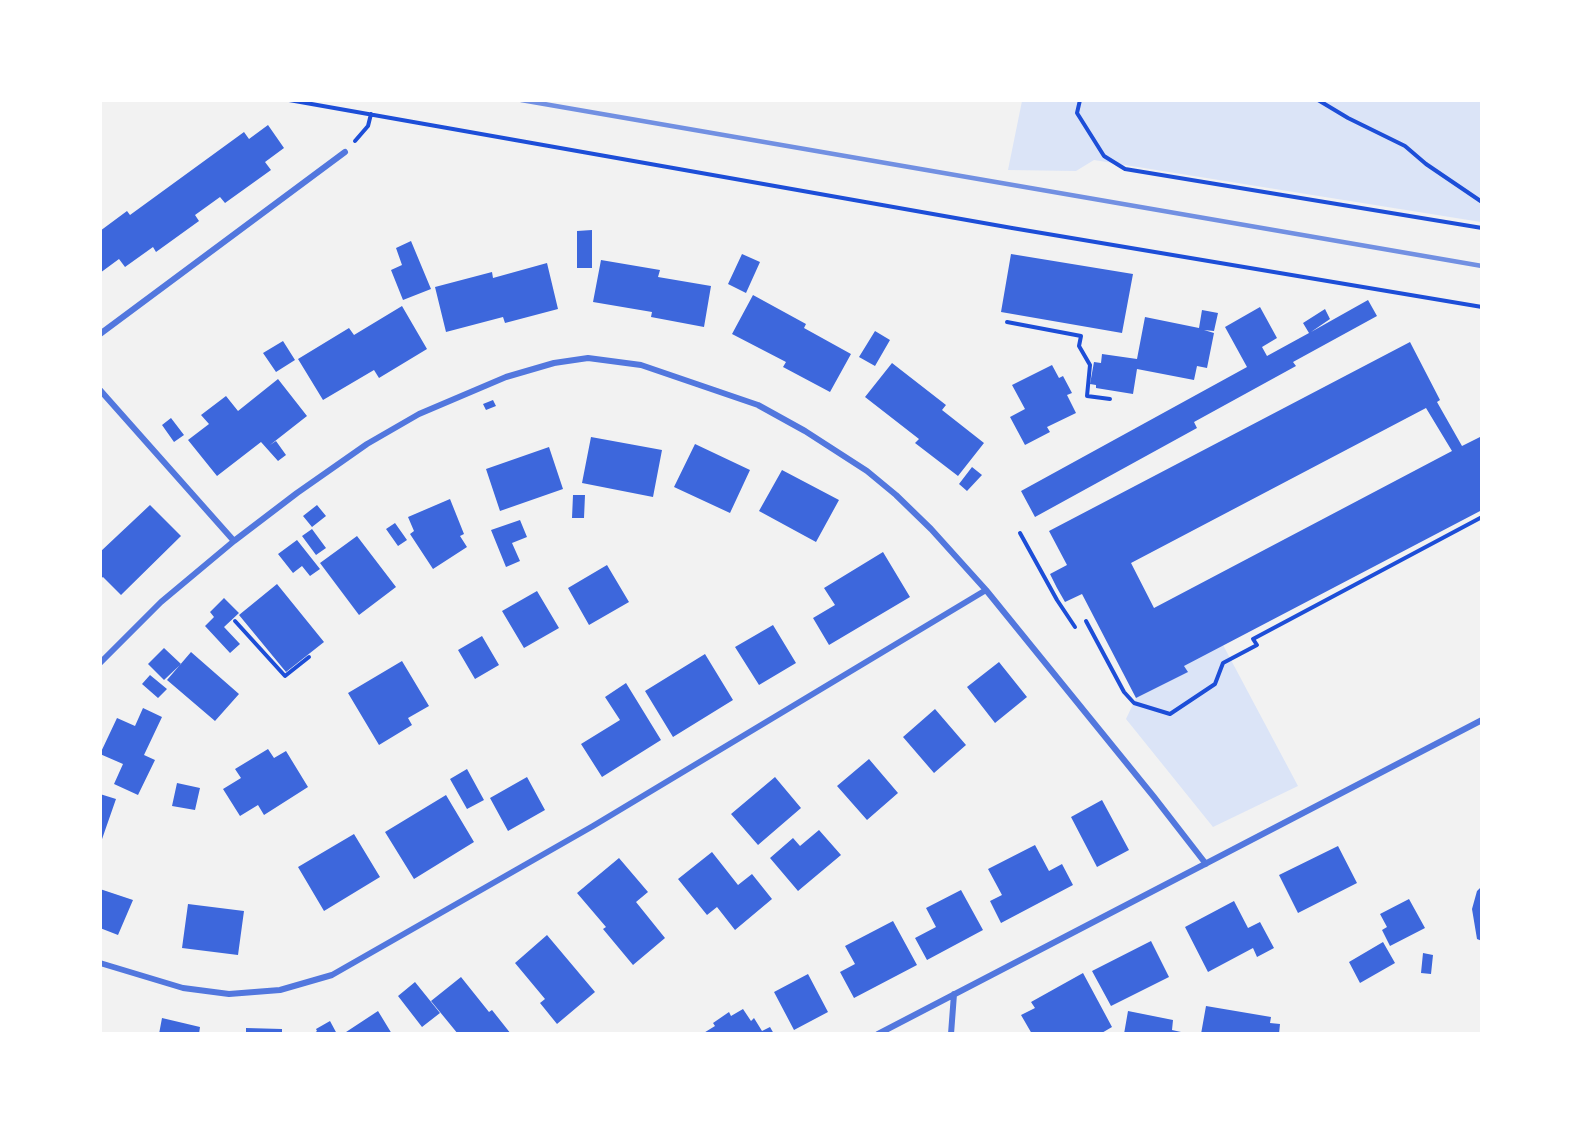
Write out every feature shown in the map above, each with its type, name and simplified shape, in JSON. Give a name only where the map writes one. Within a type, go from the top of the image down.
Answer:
[{"type":"street","points":[[100,334],[345,152]]},
{"type":"street","points":[[100,663],[161,602],[234,541],[306,486],[367,444],[419,414],[506,377],[554,363],[588,358],[641,365],[758,405],[805,431],[867,471],[896,495],[931,529],[986,590],[1206,864]]},
{"type":"street","points":[[100,390],[234,541]]},
{"type":"street","points":[[100,963],[183,988],[229,994],[280,990],[332,975],[593,826],[986,590]]},
{"type":"street","points":[[878,1034],[1482,720]]},
{"type":"street","points":[[951,1034],[954,994]]},
{"type":"path","points":[[289,100],[1012,228],[1482,308]]},
{"type":"path","points":[[1080,100],[1077,113],[1104,156],[1125,169],[1482,228]]},
{"type":"path","points":[[1318,100],[1348,118],[1405,146],[1426,164],[1482,202]]},
{"type":"path","points":[[368,126],[371,114]]},
{"type":"path","points":[[1007,322],[1081,336],[1079,346],[1090,365],[1087,396],[1110,399]]},
{"type":"path","points":[[1086,621],[1124,692],[1134,703],[1170,714],[1215,684],[1222,663],[1257,645],[1253,639],[1482,517]]},
{"type":"path","points":[[1020,533],[1057,600],[1075,627]]},
{"type":"path","points":[[235,621],[285,676],[309,657]]},
{"type":"shaded area","points":[[1022,101],[1481,101],[1481,222],[1094,160],[1076,171],[1008,170]]},
{"type":"shaded area","points":[[1223,645],[1298,786],[1213,827],[1126,719],[1136,698],[1187,672],[1184,666]]},
{"type":"building","points":[[268,125],[284,148],[265,162],[271,170],[225,203],[220,197],[195,215],[199,221],[156,252],[153,247],[125,267],[119,259],[100,273],[100,231],[127,211],[130,215],[244,132],[249,139]]},
{"type":"building","points":[[592,230],[592,268],[577,268],[577,231]]},
{"type":"building","points":[[411,241],[431,289],[403,300],[391,270],[402,265],[396,248]]},
{"type":"building","points":[[742,254],[760,262],[746,293],[728,284]]},
{"type":"building","points":[[1011,254],[1133,274],[1122,333],[1001,312]]},
{"type":"building","points":[[601,260],[660,270],[658,277],[711,286],[704,327],[651,317],[652,312],[593,302]]},
{"type":"building","points":[[547,263],[558,309],[505,323],[503,317],[446,332],[435,287],[492,272],[493,278]]},
{"type":"building","points":[[753,295],[806,324],[804,328],[851,354],[830,392],[783,367],[786,362],[732,334]]},
{"type":"building","points":[[1368,300],[1377,316],[1293,362],[1296,366],[1194,422],[1197,428],[1035,517],[1021,491],[1247,367],[1225,327],[1260,307],[1277,338],[1262,347],[1267,356],[1309,333],[1303,323],[1325,309],[1330,319],[1311,332]]},
{"type":"building","points":[[402,306],[427,349],[379,378],[374,370],[323,400],[298,359],[349,328],[354,335]]},
{"type":"building","points":[[1202,310],[1218,313],[1214,331],[1204,330],[1214,333],[1207,368],[1197,366],[1194,380],[1137,369],[1133,394],[1096,388],[1096,385],[1090,384],[1094,362],[1101,363],[1102,354],[1137,359],[1145,317],[1199,328]]},
{"type":"building","points":[[875,331],[890,340],[875,366],[859,357]]},
{"type":"building","points":[[283,341],[295,360],[276,372],[263,353]]},
{"type":"building","points":[[1410,342],[1440,400],[1437,402],[1462,446],[1482,436],[1482,510],[1184,666],[1188,672],[1136,698],[1082,594],[1065,602],[1057,588],[1050,574],[1067,565],[1049,531]],"holes":[[[1426,408],[1452,451],[1154,608],[1131,563]]]},
{"type":"building","points":[[892,363],[946,405],[942,410],[984,443],[958,476],[915,443],[919,439],[865,397]]},
{"type":"building","points":[[1052,365],[1059,378],[1063,376],[1072,393],[1067,395],[1076,413],[1047,427],[1050,432],[1025,445],[1010,417],[1025,409],[1012,385]]},
{"type":"building","points":[[278,379],[307,416],[270,445],[276,441],[286,455],[278,461],[261,442],[217,476],[188,440],[209,424],[201,415],[226,396],[238,411]]},
{"type":"building","points":[[493,400],[496,406],[486,410],[483,404]]},
{"type":"building","points":[[171,418],[184,435],[174,442],[162,425]]},
{"type":"building","points":[[591,437],[662,450],[653,497],[582,483]]},
{"type":"building","points":[[695,444],[750,470],[730,513],[674,487]]},
{"type":"building","points":[[549,447],[563,489],[500,511],[486,469]]},
{"type":"building","points":[[972,467],[982,475],[967,491],[959,484]]},
{"type":"building","points":[[782,470],[839,500],[816,542],[759,511]]},
{"type":"building","points":[[573,495],[585,495],[584,518],[572,518]]},
{"type":"building","points":[[450,499],[464,534],[460,536],[467,547],[433,569],[410,534],[414,531],[408,517]]},
{"type":"building","points":[[150,505],[181,536],[121,595],[103,577],[100,579],[100,552]]},
{"type":"building","points":[[317,505],[326,516],[312,527],[303,516]]},
{"type":"building","points":[[520,520],[527,537],[512,543],[520,561],[506,567],[491,530]]},
{"type":"building","points":[[395,523],[407,540],[398,546],[386,529]]},
{"type":"building","points":[[312,529],[326,548],[316,555],[302,536]]},
{"type":"building","points":[[357,536],[396,587],[359,615],[320,563]]},
{"type":"building","points":[[297,540],[320,569],[310,576],[302,566],[293,573],[278,554]]},
{"type":"building","points":[[883,552],[910,597],[829,645],[813,618],[835,605],[824,588]]},
{"type":"building","points":[[607,565],[629,602],[589,625],[568,588]]},
{"type":"building","points":[[277,584],[324,642],[286,672],[239,615]]},
{"type":"building","points":[[537,591],[559,628],[524,648],[502,611]]},
{"type":"building","points":[[224,598],[239,613],[224,627],[240,644],[230,653],[205,626],[214,617],[210,612]]},
{"type":"building","points":[[773,625],[796,663],[759,685],[735,647]]},
{"type":"building","points":[[482,636],[499,665],[475,679],[458,650]]},
{"type":"building","points":[[164,648],[181,664],[164,680],[148,664]]},
{"type":"building","points":[[191,652],[239,694],[215,721],[167,680]]},
{"type":"building","points":[[705,654],[733,700],[673,737],[645,691]]},
{"type":"building","points":[[402,661],[429,706],[408,718],[412,725],[379,745],[348,693]]},
{"type":"building","points":[[999,662],[1027,697],[995,723],[967,687]]},
{"type":"building","points":[[150,675],[167,689],[158,698],[142,684]]},
{"type":"building","points":[[626,683],[661,740],[602,777],[581,744],[620,720],[605,697]]},
{"type":"building","points":[[143,708],[162,717],[144,755],[155,760],[138,795],[114,784],[123,764],[100,754],[117,718],[135,726]]},
{"type":"building","points":[[935,709],[966,745],[934,773],[903,737]]},
{"type":"building","points":[[268,749],[274,758],[286,751],[308,787],[264,815],[258,805],[240,816],[223,789],[241,778],[235,769]]},
{"type":"building","points":[[869,759],[898,793],[867,820],[837,786]]},
{"type":"building","points":[[467,769],[484,800],[467,809],[450,779]]},
{"type":"building","points":[[527,777],[545,810],[508,831],[490,798]]},
{"type":"building","points":[[775,777],[801,808],[758,845],[731,814]]},
{"type":"building","points":[[177,783],[200,788],[195,810],[172,806]]},
{"type":"building","points":[[100,794],[116,799],[101,842],[100,842]]},
{"type":"building","points":[[446,795],[474,842],[414,879],[385,832]]},
{"type":"building","points":[[1102,800],[1129,850],[1097,867],[1071,817]]},
{"type":"building","points":[[819,830],[841,855],[798,891],[770,858],[793,838],[800,846]]},
{"type":"building","points":[[354,834],[380,877],[324,911],[298,867]]},
{"type":"building","points":[[1035,845],[1049,871],[1062,864],[1073,885],[1001,923],[990,901],[1002,895],[988,869]]},
{"type":"building","points":[[1338,846],[1357,883],[1298,913],[1279,875]]},
{"type":"building","points":[[712,852],[738,885],[752,874],[772,899],[735,930],[717,907],[707,915],[678,879]]},
{"type":"building","points":[[619,858],[648,892],[636,902],[665,938],[633,965],[603,929],[606,927],[577,893]]},
{"type":"building","points":[[1482,886],[1482,941],[1477,939],[1472,909],[1477,891]]},
{"type":"building","points":[[100,889],[133,900],[118,935],[100,928]]},
{"type":"building","points":[[961,890],[983,930],[927,960],[915,938],[936,927],[926,908]]},
{"type":"building","points":[[1409,899],[1425,928],[1390,946],[1382,930],[1387,927],[1380,914]]},
{"type":"building","points":[[1234,901],[1248,928],[1260,922],[1274,948],[1257,957],[1253,948],[1208,972],[1185,927]]},
{"type":"building","points":[[188,904],[244,911],[238,955],[182,948]]},
{"type":"building","points":[[893,921],[917,965],[854,998],[840,972],[855,964],[845,946]]},
{"type":"building","points":[[547,935],[595,992],[557,1024],[540,1003],[545,999],[515,963]]},
{"type":"building","points":[[1151,941],[1169,977],[1111,1006],[1092,971]]},
{"type":"building","points":[[1383,942],[1395,963],[1360,983],[1349,962]]},
{"type":"building","points":[[1423,953],[1433,955],[1431,974],[1421,973]]},
{"type":"building","points":[[1083,973],[1112,1027],[1100,1034],[1032,1034],[1021,1015],[1035,1008],[1031,1002]]},
{"type":"building","points":[[808,974],[828,1012],[794,1030],[774,992]]},
{"type":"building","points":[[461,977],[489,1012],[492,1010],[511,1034],[458,1034],[431,1001]]},
{"type":"building","points":[[415,982],[440,1013],[422,1027],[398,996]]},
{"type":"building","points":[[1206,1006],[1271,1017],[1270,1023],[1280,1024],[1279,1034],[1201,1034]]},
{"type":"building","points":[[743,1009],[751,1021],[754,1018],[762,1031],[770,1027],[774,1034],[702,1034],[715,1026],[713,1023],[729,1012],[731,1016]]},
{"type":"building","points":[[378,1011],[392,1034],[343,1034]]},
{"type":"building","points":[[1128,1011],[1173,1020],[1172,1030],[1190,1034],[1124,1034]]},
{"type":"building","points":[[162,1018],[200,1027],[199,1034],[159,1034]]},
{"type":"building","points":[[330,1021],[337,1034],[313,1034],[317,1031],[316,1029]]},
{"type":"building","points":[[246,1028],[282,1029],[282,1034],[246,1034]]},
{"type":"railway","points":[[521,100],[1482,266]]}]
